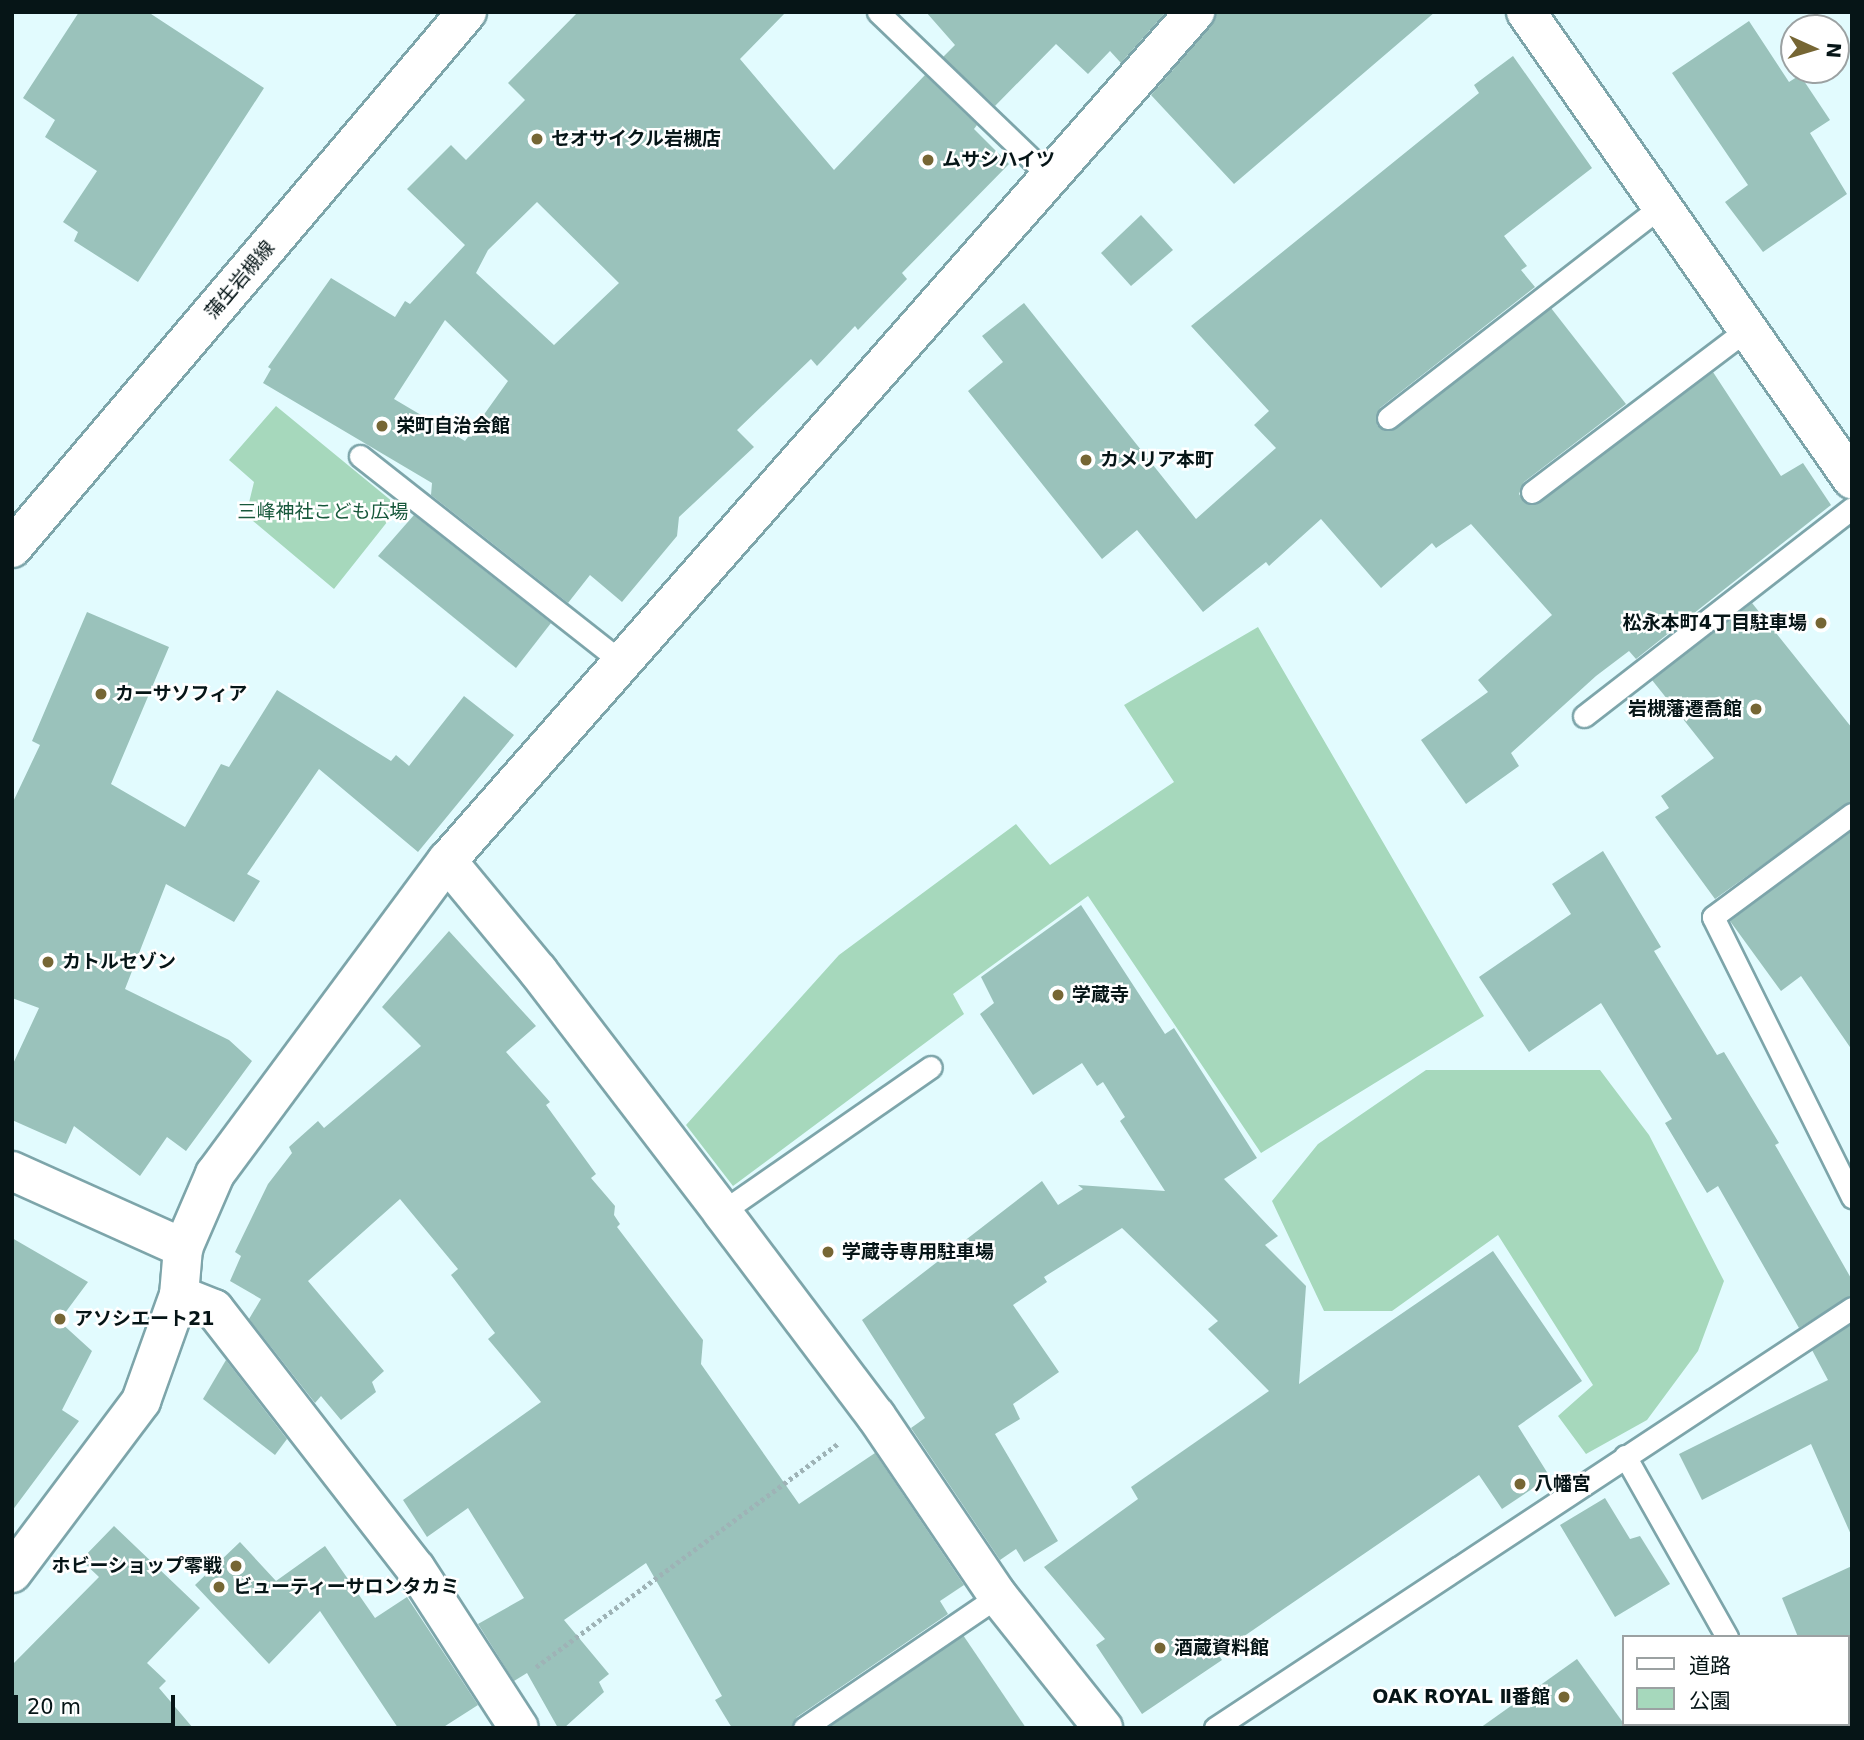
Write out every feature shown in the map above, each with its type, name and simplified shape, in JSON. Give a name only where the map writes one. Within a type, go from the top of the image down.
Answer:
[{"type":"street","name":"蒲生岩槻線","points":[[12,548],[467,12]]},
{"type":"street","points":[[12,1573],[141,1401],[179,1294],[183,1248],[215,1174],[447,861],[1195,12]]},
{"type":"street","points":[[1526,12],[1745,331],[1852,479]]},
{"type":"street","points":[[447,861],[538,971],[722,1212],[876,1416],[998,1595],[1103,1728]]},
{"type":"street","points":[[12,1171],[183,1248]]},
{"type":"street","points":[[179,1294],[214,1309],[416,1569],[519,1728]]},
{"type":"lane","points":[[878,12],[1050,177]]},
{"type":"lane","points":[[1388,418],[1661,206]]},
{"type":"lane","points":[[1532,492],[1745,331]]},
{"type":"lane","points":[[360,456],[622,662]]},
{"type":"lane","points":[[1584,716],[1852,508]]},
{"type":"lane","points":[[1852,814],[1713,917],[1852,1197]]},
{"type":"lane","points":[[722,1212],[931,1067]]},
{"type":"lane","points":[[1216,1728],[1852,1308]]},
{"type":"lane","points":[[1625,1456],[1726,1635]]},
{"type":"lane","points":[[804,1728],[998,1595]]},
{"type":"path","points":[[499,1696],[632,1592],[876,1416]]},
{"type":"green space","name":"三峰神社こども広場","points":[[276,406],[399,507],[334,589],[246,515],[254,482],[229,460]]},
{"type":"green space","points":[[1258,627],[1484,1016],[1261,1153],[1088,896],[953,994],[964,1014],[733,1186],[686,1125],[839,955],[1016,824],[1050,865],[1174,782],[1124,705]]},
{"type":"green space","points":[[1426,1070],[1600,1070],[1649,1135],[1724,1281],[1698,1351],[1647,1420],[1586,1454],[1558,1416],[1593,1385],[1498,1235],[1392,1311],[1324,1311],[1272,1201],[1318,1144]]},
{"type":"building","points":[[79,12],[148,12],[264,88],[138,282],[74,241],[78,232],[63,222],[97,171],[45,137],[55,120],[23,98]]},
{"type":"building","points":[[578,12],[786,12],[740,59],[834,170],[925,75],[977,125],[974,129],[1009,164],[902,273],[907,279],[858,330],[855,326],[817,366],[811,359],[737,430],[754,447],[679,517],[677,536],[622,602],[590,575],[568,603],[431,495],[432,483],[263,383],[271,369],[268,367],[331,278],[395,317],[405,301],[410,304],[465,245],[407,189],[451,145],[466,160],[525,100],[508,83]],"holes":[[[537,202],[619,283],[554,345],[476,273],[488,250]],[[445,320],[508,381],[465,441],[394,399]]]},
{"type":"building","points":[[926,12],[1166,12],[1121,63],[1110,51],[1088,74],[1056,44],[995,106],[943,57],[955,45]]},
{"type":"building","points":[[1216,12],[1435,12],[1234,184],[1151,95],[1211,26]]},
{"type":"building","points":[[1749,21],[1780,68],[1780,84],[1806,84],[1830,120],[1810,133],[1847,194],[1763,252],[1725,202],[1748,185],[1672,73]]},
{"type":"building","points":[[1513,56],[1592,168],[1504,236],[1527,266],[1521,270],[1535,287],[1380,408],[1377,425],[1384,430],[1396,428],[1551,308],[1626,404],[1524,482],[1519,494],[1526,504],[1540,502],[1713,372],[1781,476],[1803,463],[1831,505],[1636,659],[1629,651],[1596,676],[1511,753],[1519,766],[1466,804],[1421,740],[1488,692],[1478,680],[1552,615],[1471,524],[1436,548],[1432,543],[1381,588],[1321,519],[1269,566],[1266,562],[1203,612],[1137,530],[1102,559],[968,391],[1003,362],[982,336],[1024,303],[1196,519],[1276,448],[1254,425],[1269,411],[1191,326],[1479,93],[1474,85]]},
{"type":"building","points":[[1141,215],[1173,250],[1131,286],[1101,253]]},
{"type":"building","points":[[414,515],[551,623],[516,668],[378,556]]},
{"type":"building","points":[[1752,603],[1852,728],[1852,801],[1715,899],[1655,817],[1669,808],[1661,796],[1714,758],[1652,680]]},
{"type":"building","points":[[87,612],[169,647],[111,784],[185,827],[221,764],[229,767],[277,690],[391,761],[396,755],[409,766],[464,696],[514,735],[418,852],[319,769],[247,874],[260,881],[234,922],[166,884],[125,989],[229,1040],[252,1061],[186,1151],[167,1137],[140,1176],[74,1126],[66,1144],[12,1120],[12,1066],[39,1008],[12,998],[12,804],[40,745],[32,741]]},
{"type":"building","points":[[1852,831],[1852,1050],[1801,976],[1781,991],[1730,921]]},
{"type":"building","points":[[1603,851],[1661,947],[1654,951],[1717,1055],[1724,1052],[1779,1143],[1775,1145],[1852,1280],[1852,1295],[1799,1328],[1718,1186],[1707,1193],[1665,1123],[1672,1119],[1601,1003],[1529,1052],[1479,977],[1571,914],[1552,884]]},
{"type":"building","points":[[1081,905],[1165,1034],[1174,1028],[1257,1158],[1224,1179],[1278,1236],[1265,1245],[1306,1286],[1299,1384],[1493,1251],[1582,1381],[1518,1426],[1550,1477],[1502,1509],[1479,1475],[1218,1654],[1222,1660],[1142,1714],[1096,1645],[1105,1639],[1044,1567],[1138,1499],[1131,1487],[1269,1391],[1208,1329],[1218,1321],[1122,1228],[1044,1277],[1047,1282],[1013,1305],[1059,1372],[1013,1404],[1020,1419],[995,1434],[1058,1541],[1024,1562],[1016,1549],[1000,1560],[911,1428],[925,1418],[862,1320],[1042,1181],[1058,1205],[1083,1189],[1078,1185],[1165,1191],[1120,1121],[1125,1117],[1103,1082],[1097,1086],[1082,1063],[1033,1095],[980,1014],[994,1003],[981,977]]},
{"type":"building","points":[[449,931],[536,1026],[506,1052],[550,1102],[546,1105],[596,1174],[591,1178],[615,1206],[614,1215],[620,1224],[617,1227],[703,1340],[701,1364],[799,1504],[875,1453],[964,1585],[940,1601],[948,1614],[797,1717],[791,1728],[732,1728],[715,1700],[722,1696],[646,1563],[564,1620],[609,1674],[599,1682],[604,1692],[564,1728],[558,1728],[527,1673],[514,1681],[478,1624],[524,1598],[468,1508],[427,1537],[403,1500],[541,1402],[488,1339],[495,1333],[451,1275],[458,1269],[400,1199],[308,1281],[384,1371],[372,1382],[376,1392],[341,1420],[321,1396],[315,1403],[249,1319],[261,1299],[230,1281],[241,1256],[235,1252],[268,1184],[292,1153],[289,1147],[318,1121],[324,1128],[421,1046],[382,1007]]},
{"type":"building","points":[[12,1238],[88,1282],[59,1321],[92,1351],[62,1410],[79,1421],[12,1511]]},
{"type":"building","points":[[1852,1324],[1852,1537],[1811,1444],[1702,1500],[1679,1454],[1828,1380],[1812,1350]]},
{"type":"building","points":[[226,1360],[287,1439],[275,1455],[203,1399]]},
{"type":"building","points":[[1605,1498],[1630,1539],[1640,1536],[1670,1584],[1615,1617],[1560,1525]]},
{"type":"building","points":[[114,1526],[200,1608],[147,1663],[166,1681],[159,1688],[193,1728],[12,1728],[12,1665],[99,1577],[81,1560]]},
{"type":"building","points":[[240,1542],[276,1581],[325,1546],[375,1618],[407,1597],[478,1705],[442,1728],[398,1728],[320,1611],[269,1664],[195,1585]]},
{"type":"building","points":[[1852,1566],[1852,1637],[1797,1635],[1782,1598]]},
{"type":"building","points":[[963,1635],[1026,1728],[828,1728]]},
{"type":"building","name":"OAK ROYAL Ⅱ番館","points":[[1577,1659],[1622,1721],[1622,1726],[1627,1728],[1480,1728]]},
{"type":"place","name":"セオサイクル岩槻店","points":[[537,139]]},
{"type":"place","name":"ムサシハイツ","points":[[928,160]]},
{"type":"place","name":"栄町自治会館","points":[[382,426]]},
{"type":"place","name":"カメリア本町","points":[[1086,460]]},
{"type":"place","name":"松永本町4丁目駐車場","points":[[1821,623]]},
{"type":"place","name":"カーサソフィア","points":[[101,694]]},
{"type":"place","name":"岩槻藩遷喬館","points":[[1756,709]]},
{"type":"place","name":"カトルセゾン","points":[[48,962]]},
{"type":"place","name":"学蔵寺","points":[[1058,995]]},
{"type":"place","name":"学蔵寺専用駐車場","points":[[828,1252]]},
{"type":"place","name":"アソシエート21","points":[[60,1319]]},
{"type":"place","name":"八幡宮","points":[[1520,1484]]},
{"type":"place","name":"ホビーショップ零戦","points":[[236,1566]]},
{"type":"place","name":"ビューティーサロンタカミ","points":[[219,1587]]},
{"type":"place","name":"酒蔵資料館","points":[[1160,1648]]},
{"type":"place","name":"OAK ROYAL Ⅱ番館","points":[[1564,1697]]}]
